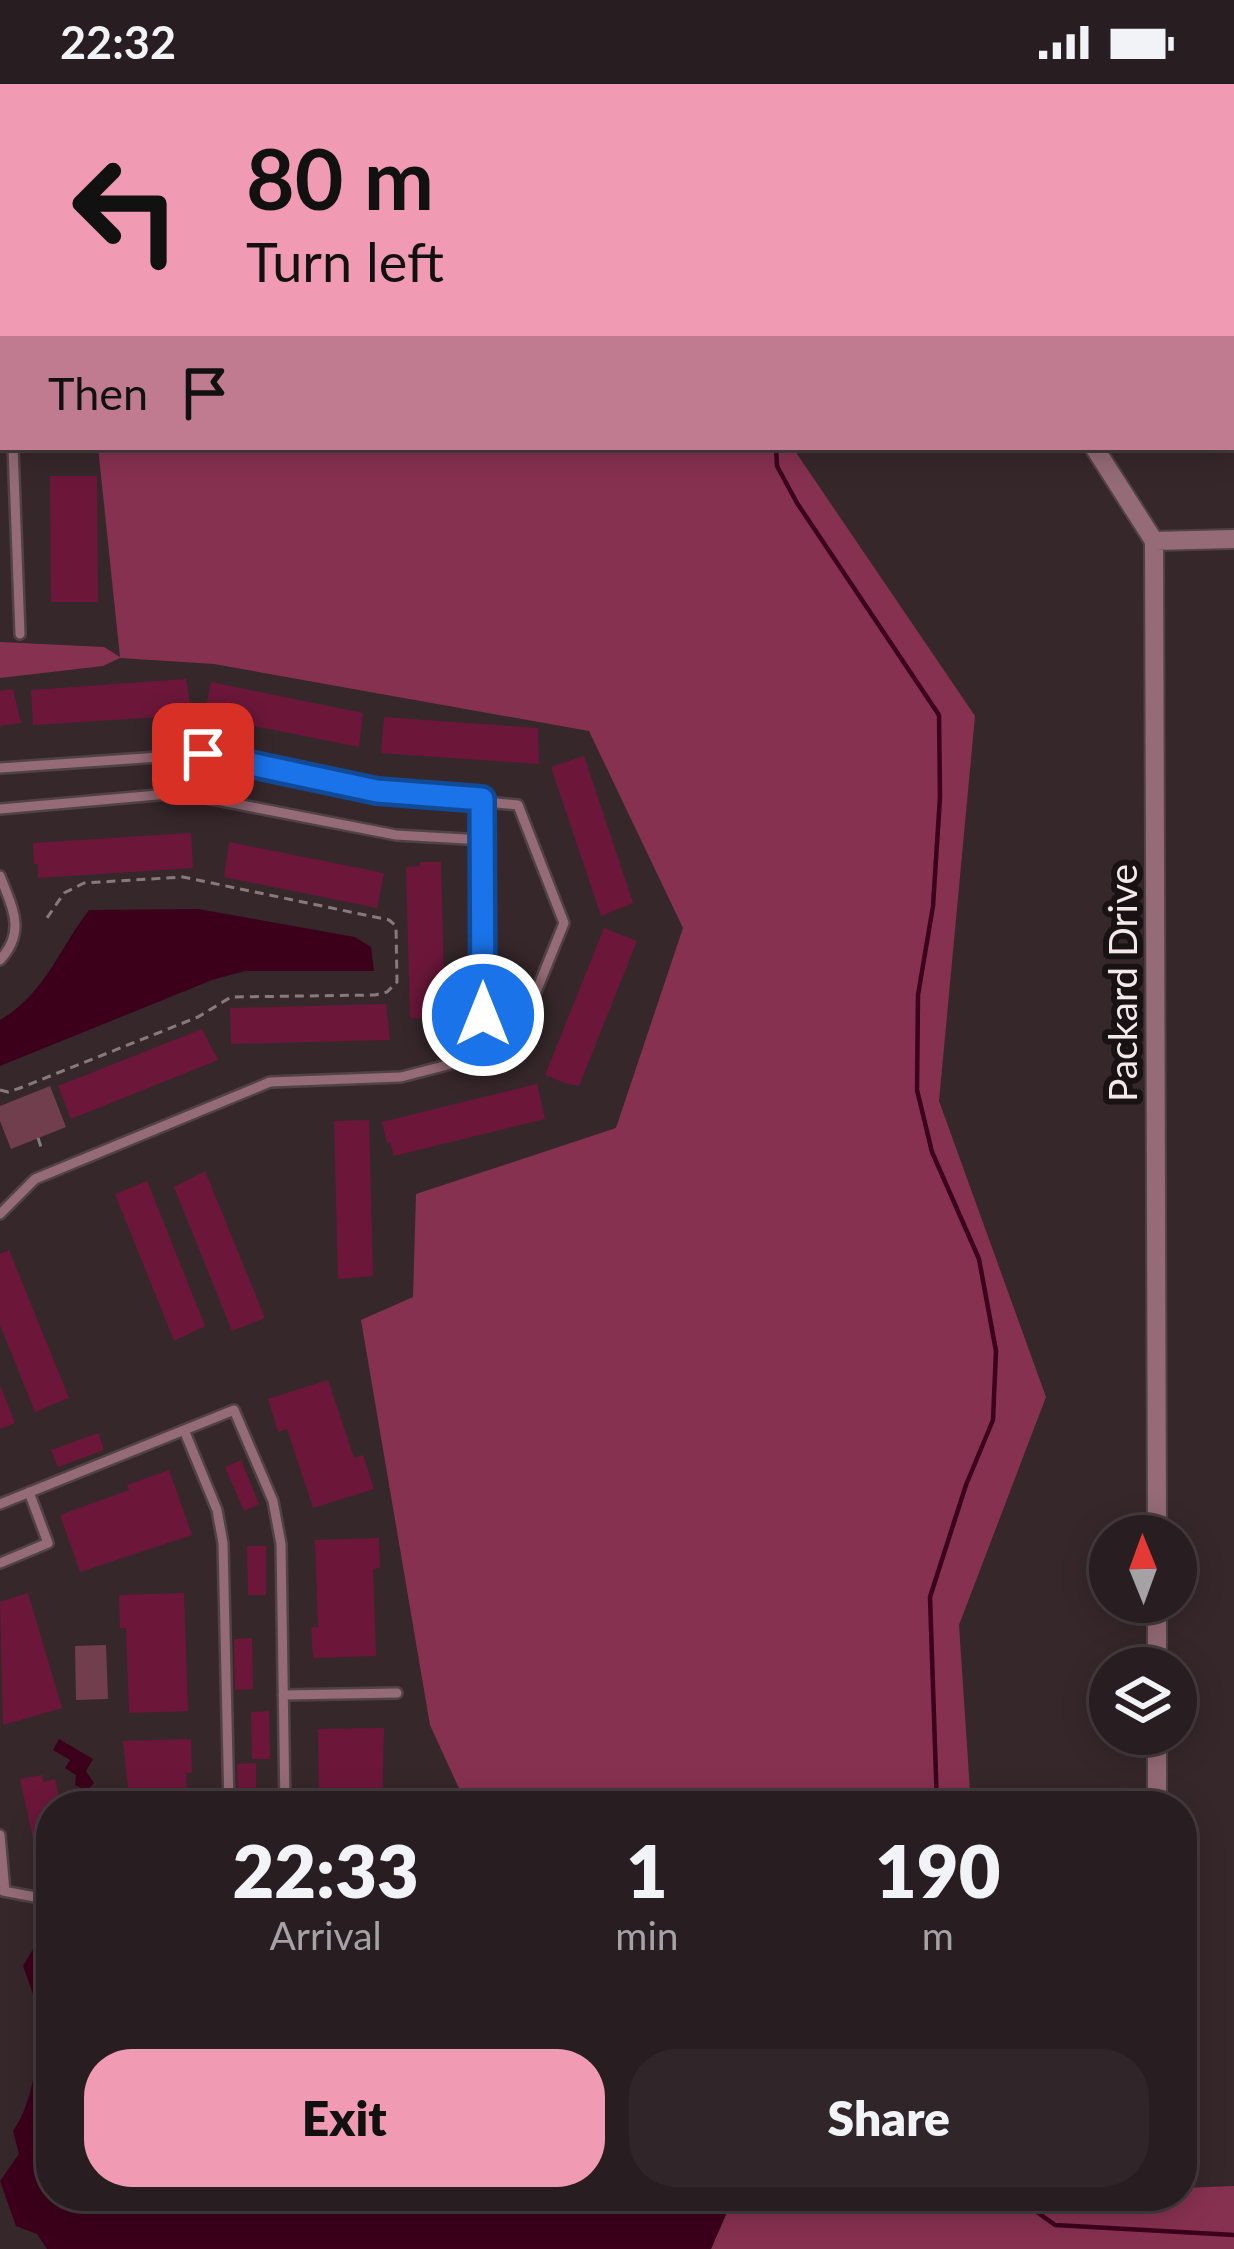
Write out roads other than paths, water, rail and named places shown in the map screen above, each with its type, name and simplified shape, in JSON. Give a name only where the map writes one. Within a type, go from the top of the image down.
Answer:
[{"type":"street","points":[[1096,450],[1154,542],[1234,539]]},
{"type":"street","name":"Packard Drive","points":[[1154,542],[1157,1515]]},
{"type":"street","points":[[1157,1755],[1157,1791]]},
{"type":"lane","points":[[13,450],[20,634]]},
{"type":"lane","points":[[0,514],[16,514]]},
{"type":"lane","points":[[0,768],[203,754],[377,791],[518,805],[564,923],[509,1049],[401,1077],[270,1082],[35,1179],[0,1214]]},
{"type":"lane","points":[[0,809],[180,793],[396,836],[482,840]]},
{"type":"lane","points":[[482,799],[483,1056]]},
{"type":"lane","points":[[0,876],[16,926],[15,944],[0,960]]},
{"type":"lane","points":[[0,1504],[234,1410],[273,1501],[281,1544],[285,1791]]},
{"type":"lane","points":[[184,1430],[217,1510],[223,1543],[229,1791]]},
{"type":"lane","points":[[0,1563],[48,1543],[29,1492]]},
{"type":"lane","points":[[283,1695],[397,1693]]},
{"type":"lane","points":[[0,1835],[3,1891],[36,1897]]},
{"type":"waterway","points":[[776,450],[777,466],[797,503],[939,715],[940,797],[933,906],[918,995],[917,1090],[932,1152],[979,1259],[996,1351],[993,1420],[966,1485],[930,1597],[936,1791]]},
{"type":"waterway","points":[[1036,2211],[1055,2225],[1234,2235]]}]
